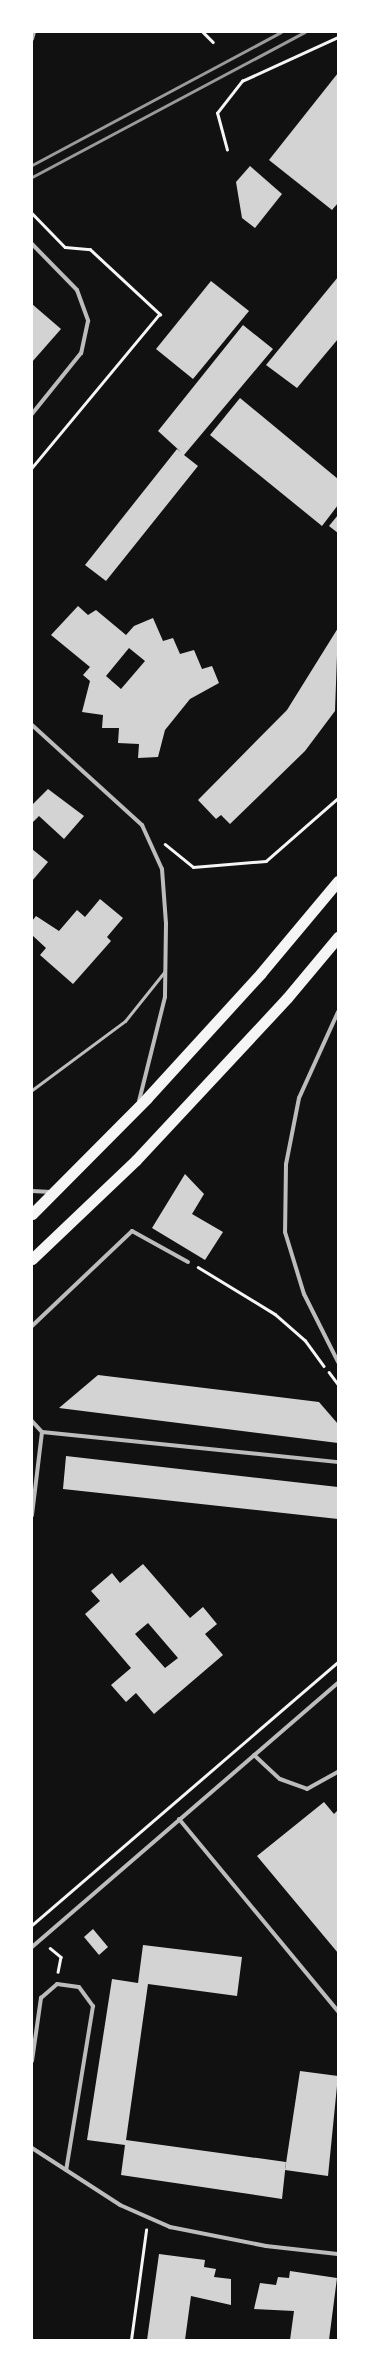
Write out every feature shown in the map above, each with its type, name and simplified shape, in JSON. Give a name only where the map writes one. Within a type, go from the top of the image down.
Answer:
[{"type":"highway","points":[[32,1214],[55,1193],[138,1107],[262,973],[338,881]]},
{"type":"highway","points":[[32,1259],[136,1160],[287,998],[338,936]]},
{"type":"street","points":[[32,39],[34,32]]},
{"type":"street","points":[[32,244],[77,290],[87,310],[85,343],[74,363],[32,414]]},
{"type":"street","points":[[32,725],[142,825],[162,869],[166,971],[165,997],[138,1107]]},
{"type":"street","points":[[338,1012],[299,1098],[286,1164],[285,1232],[304,1294],[338,1362]]},
{"type":"street","points":[[32,1190],[55,1193]]},
{"type":"street","points":[[32,1326],[132,1231],[188,1262]]},
{"type":"street","points":[[32,1421],[42,1432],[338,1462]]},
{"type":"street","points":[[32,1515],[42,1432]]},
{"type":"street","points":[[32,1947],[179,1818],[338,1683]]},
{"type":"street","points":[[254,1755],[280,1779],[307,1789],[338,1772]]},
{"type":"street","points":[[179,1818],[338,2010]]},
{"type":"street","points":[[32,2061],[40,1998],[57,1984],[79,1986],[92,2006],[66,2170]]},
{"type":"street","points":[[32,2148],[120,2205],[170,2227],[266,2246],[338,2254]]},
{"type":"lane","points":[[32,1090],[125,1021],[166,971]]},
{"type":"path","points":[[203,32],[213,42]]},
{"type":"path","points":[[227,150],[218,113],[242,81],[338,37]]},
{"type":"path","points":[[142,825],[192,867],[266,861],[338,798]]},
{"type":"path","points":[[192,1268],[199,1267],[275,1314],[304,1340],[338,1384]]},
{"type":"path","points":[[32,1925],[338,1662]]},
{"type":"path","points":[[52,1950],[61,1957]]},
{"type":"path","points":[[131,2340],[148,2217]]},
{"type":"building","points":[[338,73],[338,203],[332,210],[269,160]]},
{"type":"building","points":[[250,166],[282,194],[255,228],[242,218],[236,182]]},
{"type":"building","points":[[338,277],[338,339],[297,388],[266,365]]},
{"type":"building","points":[[211,281],[249,311],[193,379],[156,349]]},
{"type":"building","points":[[32,304],[61,329],[32,362]]},
{"type":"building","points":[[243,325],[273,349],[184,455],[198,466],[106,581],[85,565],[177,449],[181,452],[158,431]]},
{"type":"building","points":[[240,398],[338,479],[338,505],[322,526],[210,435]]},
{"type":"building","points":[[338,515],[338,533],[329,526]]},
{"type":"building","points":[[78,606],[88,615],[96,610],[126,635],[134,626],[153,618],[163,641],[173,638],[180,654],[194,650],[202,669],[212,666],[219,683],[190,699],[165,730],[158,757],[138,758],[139,744],[118,743],[119,728],[102,728],[103,715],[82,712],[90,681],[83,675],[90,667],[51,635]],"holes":[[[129,648],[145,661],[121,689],[106,676]]]},
{"type":"building","points":[[338,628],[335,711],[305,751],[230,824],[221,815],[216,819],[198,800],[287,710]]},
{"type":"building","points":[[48,789],[84,816],[64,839],[39,816],[32,823],[32,805]]},
{"type":"building","points":[[32,849],[48,862],[32,881]]},
{"type":"building","points":[[100,899],[123,918],[107,937],[111,941],[73,984],[40,955],[46,948],[32,935],[32,921],[36,916],[59,931],[77,910],[85,917]]},
{"type":"building","points":[[185,1174],[204,1194],[192,1214],[223,1232],[205,1260],[152,1228]]},
{"type":"building","points":[[98,1375],[319,1402],[338,1424],[338,1443],[59,1408]]},
{"type":"building","points":[[66,1456],[338,1487],[338,1519],[63,1489]]},
{"type":"building","points":[[143,1564],[190,1618],[203,1607],[217,1624],[205,1634],[223,1655],[154,1714],[136,1693],[126,1702],[111,1685],[131,1668],[85,1614],[100,1601],[91,1591],[112,1573],[120,1583]],"holes":[[[148,1623],[178,1658],[165,1668],[135,1634]]]},
{"type":"building","points":[[324,1802],[334,1814],[338,1810],[338,1953],[257,1856]]},
{"type":"building","points":[[93,1929],[108,1947],[99,1955],[84,1937]]},
{"type":"building","points":[[143,1945],[242,1957],[237,1996],[148,1984],[126,2140],[286,2162],[282,2199],[121,2175],[125,2145],[87,2140],[112,1979],[138,1983]]},
{"type":"building","points":[[300,2071],[338,2076],[328,2176],[285,2170]]},
{"type":"building","points":[[159,2254],[205,2260],[204,2267],[216,2269],[214,2277],[231,2279],[231,2305],[191,2296],[185,2340],[147,2340]]},
{"type":"building","points":[[290,2271],[337,2278],[329,2340],[290,2340],[294,2311],[254,2309],[260,2283],[276,2285],[278,2277],[289,2278]]},
{"type":"railway","points":[[32,165],[281,32]]},
{"type":"railway","points":[[32,177],[305,32]]}]
